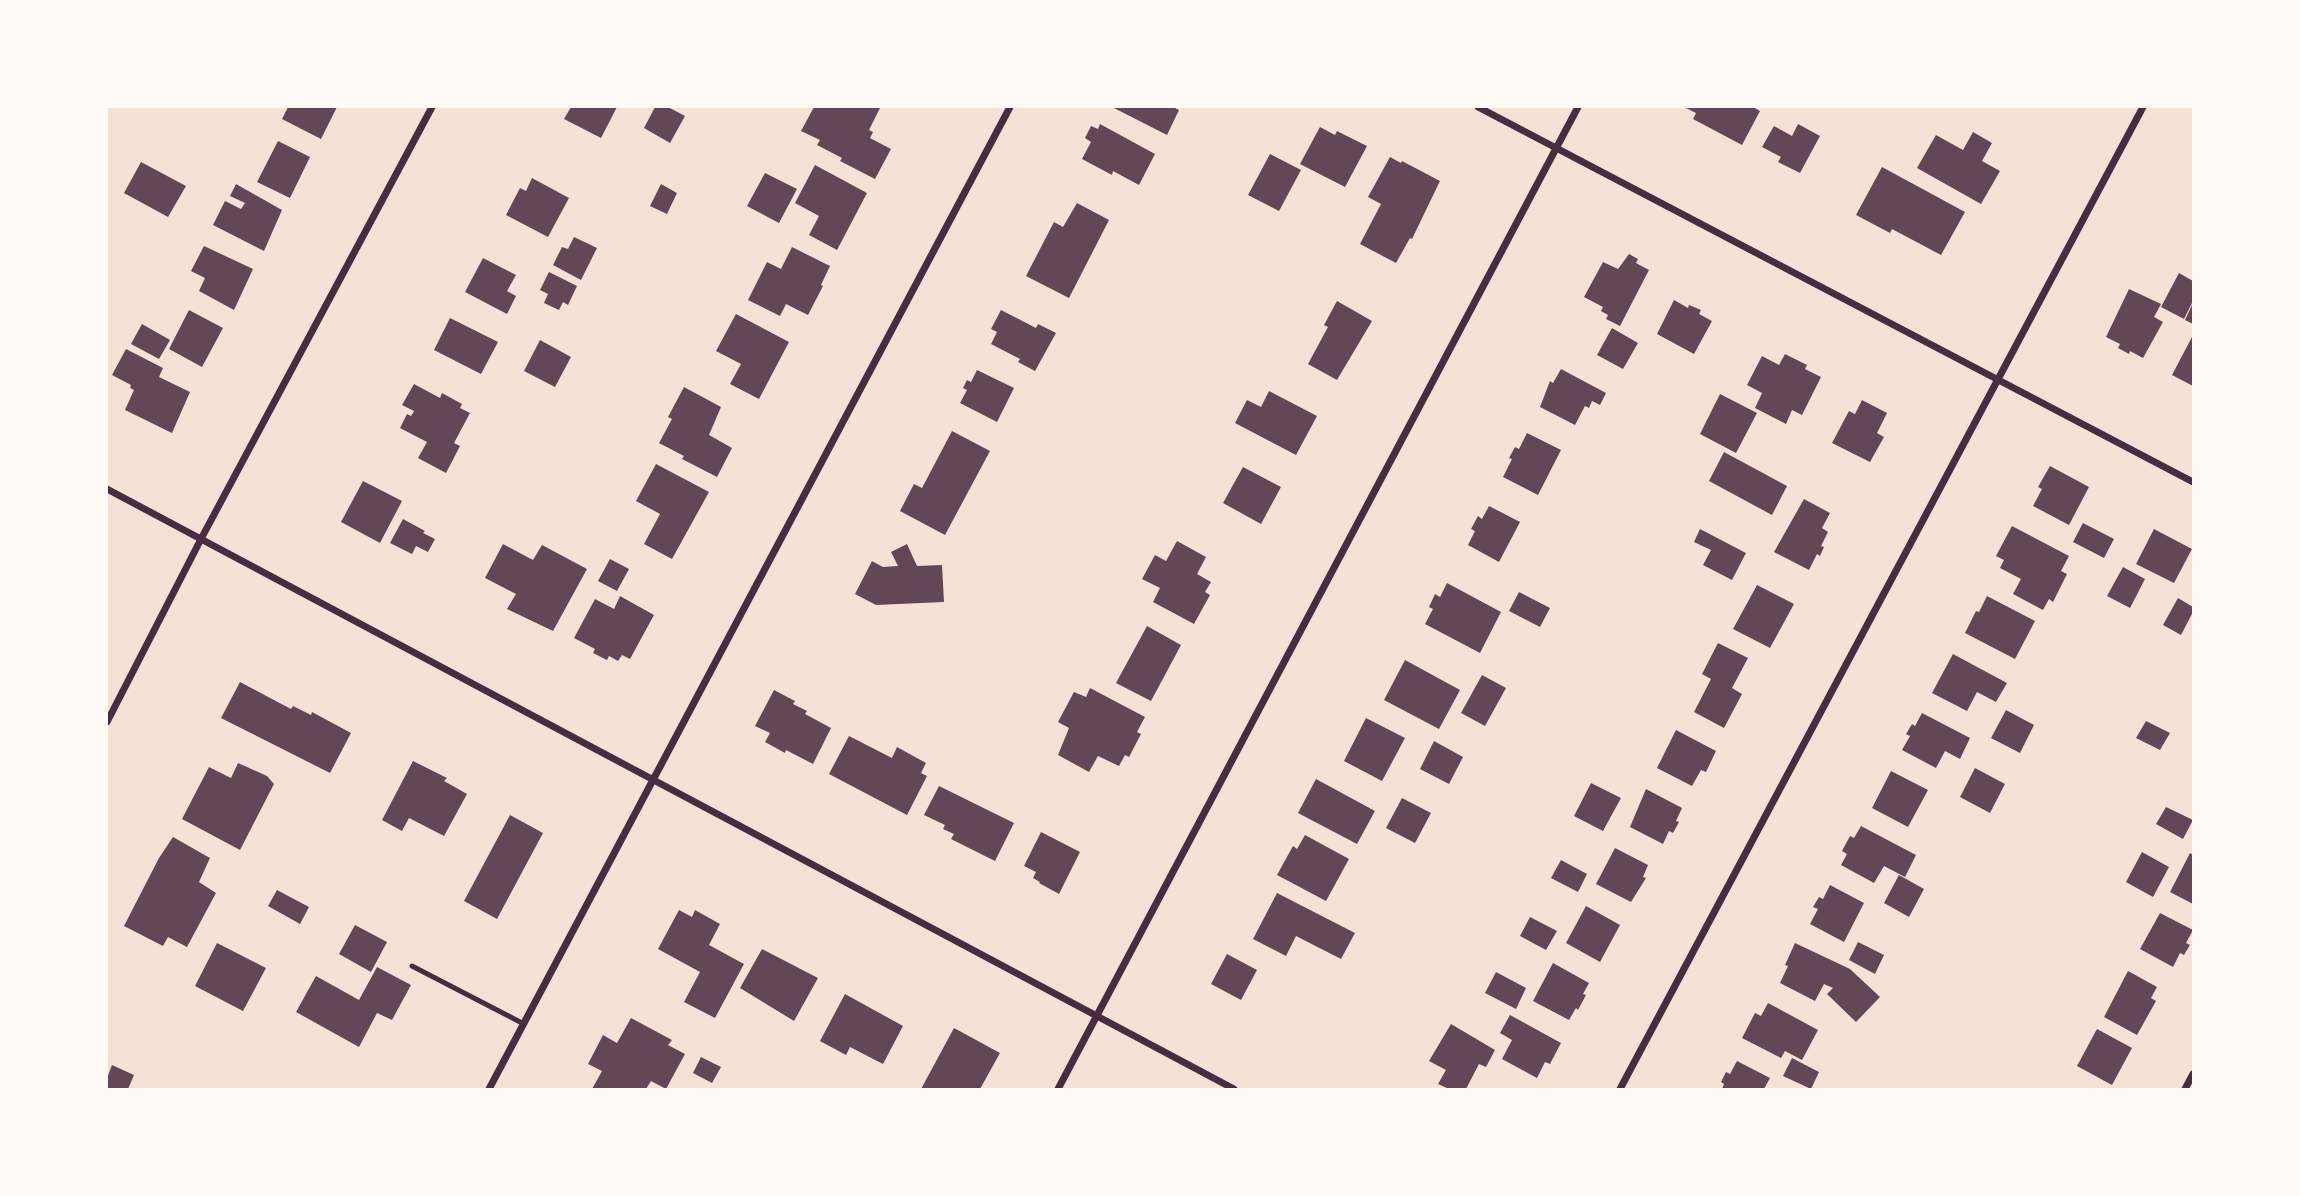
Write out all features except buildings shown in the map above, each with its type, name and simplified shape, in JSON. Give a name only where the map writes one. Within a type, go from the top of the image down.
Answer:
[{"type":"street","points":[[107,722],[432,107]]},
{"type":"street","points":[[489,1089],[1010,107]]},
{"type":"street","points":[[1478,107],[2193,482]]},
{"type":"street","points":[[1058,1089],[1578,107]]},
{"type":"street","points":[[1620,1089],[2143,107]]},
{"type":"street","points":[[107,489],[1234,1089]]},
{"type":"street","points":[[2185,1089],[2193,1074]]},
{"type":"lane","points":[[412,966],[524,1024]]}]
